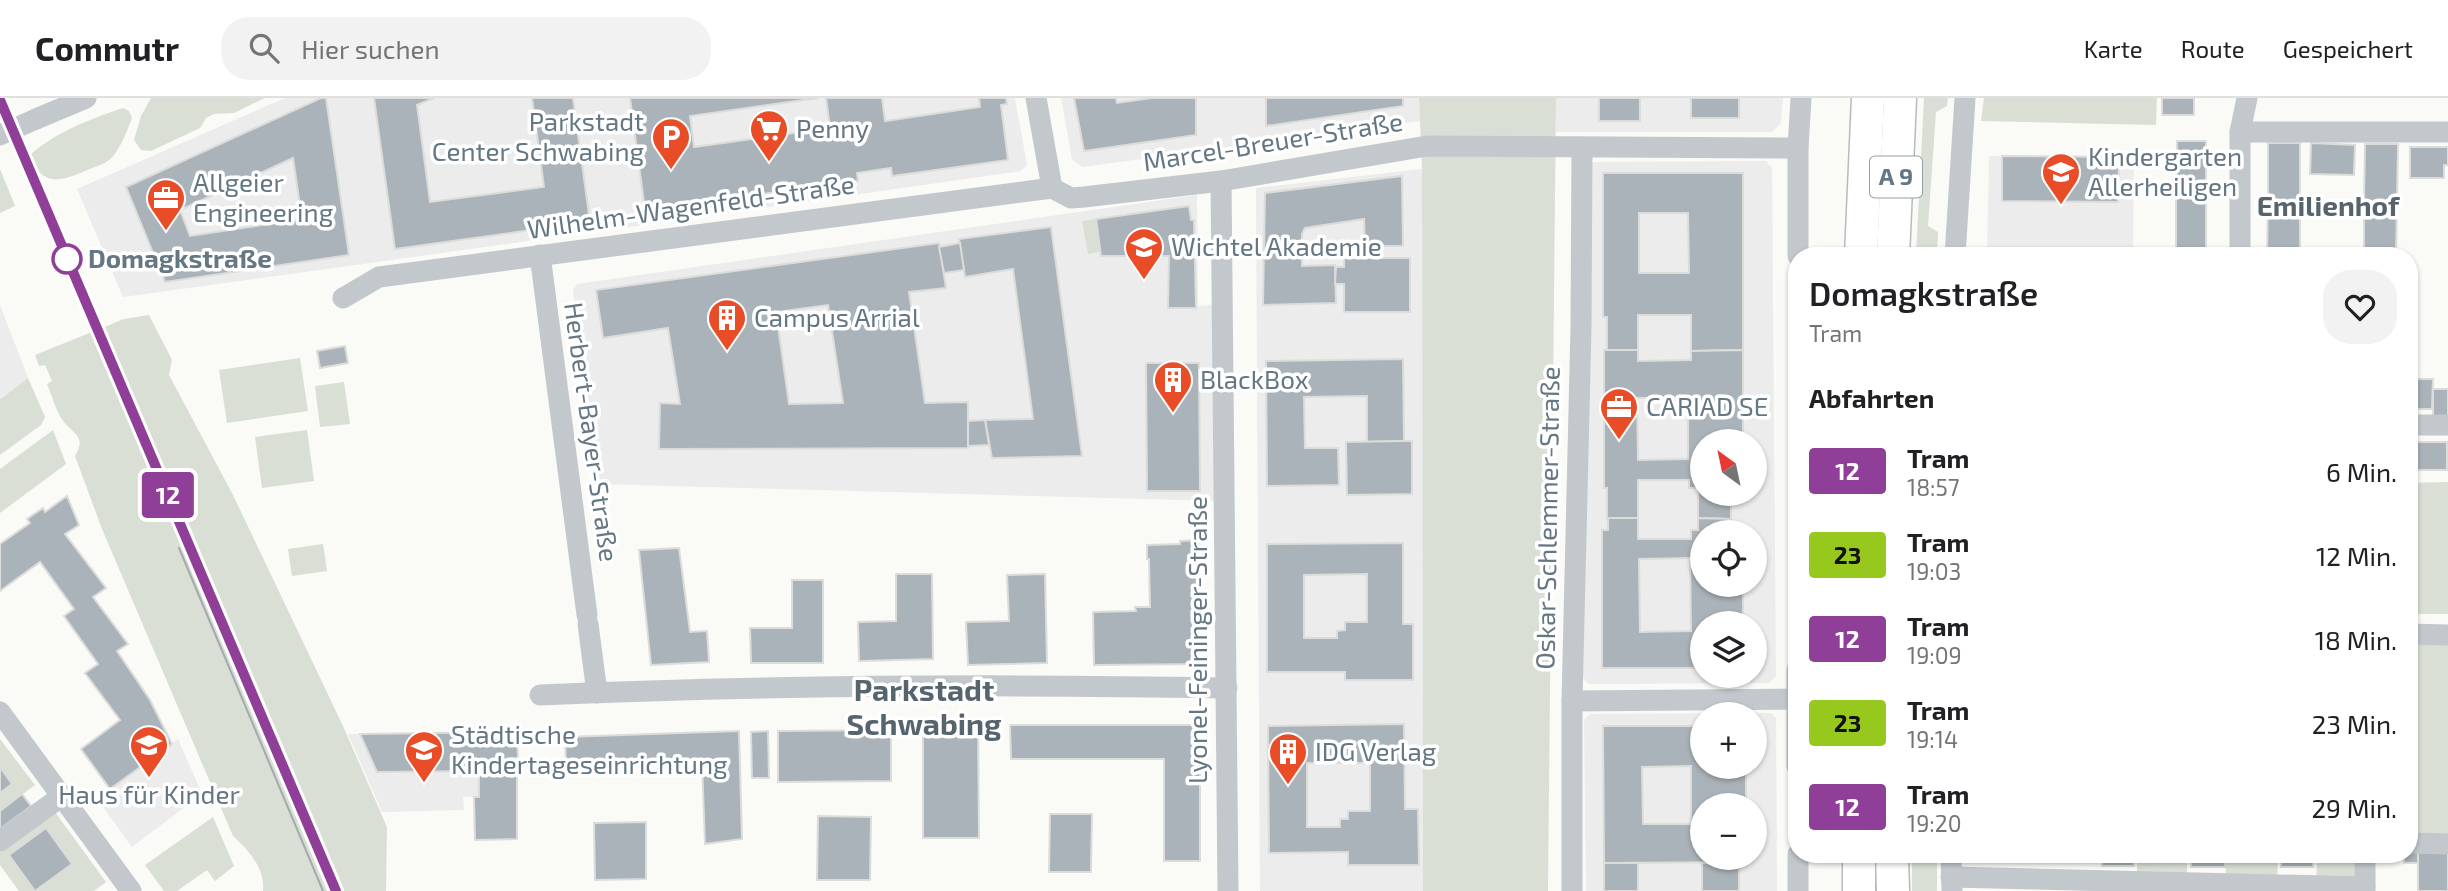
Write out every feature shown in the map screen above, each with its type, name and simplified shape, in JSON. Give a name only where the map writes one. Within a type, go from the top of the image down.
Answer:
[{"type":"highway","name":"A 9","points":[[1861,247],[1868,98]]},
{"type":"highway","name":"A 9","points":[[1893,247],[1900,98]]},
{"type":"highway","points":[[1859,863],[1859,891]]},
{"type":"highway","points":[[1892,863],[1893,891]]},
{"type":"street","points":[[0,135],[86,98]]},
{"type":"street","points":[[1036,98],[1052,188]]},
{"type":"street","points":[[1798,247],[1801,98]]},
{"type":"street","points":[[1956,247],[1965,98]]},
{"type":"street","points":[[2240,247],[2240,132],[2246,98]]},
{"type":"street","points":[[2240,132],[2448,132]]},
{"type":"street","name":"Marcel-Breuer-Straße","points":[[1052,188],[1071,198],[1221,181],[1427,146],[1798,148]]},
{"type":"street","name":"Oskar-Schlemmer-Straße","points":[[1572,891],[1572,701],[1581,341],[1581,147]]},
{"type":"street","name":"Lyonel-Feininger-Straße","points":[[1221,181],[1228,891]]},
{"type":"street","name":"Wilhelm-Wagenfeld-Straße","points":[[343,298],[379,276],[1052,188]]},
{"type":"street","name":"Herbert-Bayer-Straße","points":[[540,255],[597,693]]},
{"type":"street","points":[[2418,425],[2448,425]]},
{"type":"street","points":[[2418,635],[2448,635]]},
{"type":"street","points":[[540,695],[1006,685],[1227,688]]},
{"type":"street","points":[[1572,701],[1788,699]]},
{"type":"street","points":[[0,712],[131,891]]},
{"type":"street","points":[[0,841],[62,796]]},
{"type":"street","points":[[2418,844],[2448,844]]},
{"type":"street","points":[[1798,863],[1798,891]]},
{"type":"street","points":[[1951,863],[1952,884],[2365,889],[2365,863]]},
{"type":"shaded area","points":[[151,98],[265,98],[234,113],[214,114],[206,118],[200,128],[151,151],[141,150],[134,140],[141,116]]},
{"type":"shaded area","points":[[285,98],[1015,98],[1027,165],[1021,171],[123,297],[77,189]]},
{"type":"shaded area","points":[[1061,98],[1419,98],[1420,121],[1082,167],[1072,159]]},
{"type":"shaded area","points":[[1419,98],[1556,98],[1548,891],[1423,891],[1422,169]]},
{"type":"shaded area","points":[[1556,98],[1783,98],[1781,123],[1772,132],[1556,132]]},
{"type":"shaded area","points":[[1924,98],[1948,98],[1947,106],[1936,112],[1928,226],[1938,232],[1937,247],[1916,247]]},
{"type":"shaded area","points":[[1984,98],[2157,98],[2156,125],[1981,121]]},
{"type":"shaded area","points":[[123,108],[129,111],[132,118],[119,147],[108,161],[60,179],[46,177],[40,173],[30,155],[40,147],[62,133]]},
{"type":"shaded area","name":"Kindergarten Allerheiligen","points":[[1989,156],[2134,157],[2133,247],[1987,247]]},
{"type":"shaded area","points":[[1766,161],[1772,168],[1776,677],[1769,683],[1767,611],[1690,611],[1690,683],[1588,684],[1583,678],[1582,169],[1590,162]]},
{"type":"shaded area","points":[[0,169],[15,206],[0,213]]},
{"type":"shaded area","points":[[1422,169],[1423,891],[1260,891],[1256,188]]},
{"type":"shaded area","points":[[1197,195],[1198,306],[1215,305],[1219,501],[598,484],[573,290],[577,284]]},
{"type":"shaded area","points":[[1096,219],[1100,252],[1088,254],[1082,221]]},
{"type":"shaded area","points":[[0,305],[28,378],[0,398]]},
{"type":"shaded area","points":[[149,315],[172,360],[169,375],[233,495],[343,726],[387,827],[386,891],[263,891],[259,867],[233,836],[102,529],[75,456],[79,440],[59,413],[47,384],[52,381],[45,365],[39,366],[35,355],[124,319]]},
{"type":"shaded area","points":[[300,358],[308,411],[227,423],[219,370]]},
{"type":"shaded area","points":[[28,378],[45,417],[41,425],[0,455],[0,399]]},
{"type":"shaded area","points":[[344,382],[350,424],[320,427],[315,386]]},
{"type":"shaded area","points":[[53,430],[66,464],[0,513],[0,469]]},
{"type":"shaded area","points":[[307,430],[314,481],[262,488],[255,437]]},
{"type":"shaded area","points":[[2448,482],[2448,614],[2418,614],[2418,483]]},
{"type":"shaded area","points":[[323,544],[327,571],[292,576],[288,549]]},
{"type":"shaded area","points":[[2418,634],[2448,635],[2448,844],[2418,843]]},
{"type":"shaded area","name":"Haus für Kinder","points":[[150,700],[171,744],[178,739],[202,794],[132,847],[97,799],[109,789],[81,749]]},
{"type":"shaded area","points":[[1690,713],[1690,779],[1767,779],[1767,713],[1771,713],[1776,718],[1777,891],[1586,891],[1584,720],[1590,714]]},
{"type":"shaded area","name":"Städtische Kindertageseinrichtung","points":[[517,732],[518,758],[511,758],[479,771],[479,797],[463,797],[464,810],[382,812],[348,734]]},
{"type":"shaded area","points":[[0,739],[35,785],[0,811]]},
{"type":"shaded area","points":[[55,812],[106,882],[94,891],[19,891],[0,865],[0,852]]},
{"type":"shaded area","points":[[213,817],[234,866],[215,881],[207,870],[177,891],[164,891],[145,865]]},
{"type":"shaded area","points":[[1912,863],[1937,863],[1937,891],[1912,891]]},
{"type":"shaded area","points":[[2137,863],[2187,863],[2187,891],[2137,891]]},
{"type":"shaded area","points":[[2226,863],[2278,863],[2277,891],[2225,891]]},
{"type":"shaded area","points":[[2317,863],[2365,863],[2365,891],[2316,891]]},
{"type":"building","points":[[326,98],[349,255],[165,282],[126,187]],"holes":[[[293,158],[302,219],[190,236],[180,210]]]},
{"type":"building","points":[[374,98],[434,98],[417,105],[430,202],[544,187],[532,98],[573,98],[590,222],[395,249]]},
{"type":"building","points":[[630,98],[818,98],[690,116],[694,147],[830,128],[826,98],[882,98],[885,121],[980,107],[979,98],[1006,98],[1007,104],[1001,105],[1008,160],[892,176],[891,168],[857,173],[858,181],[645,210]]},
{"type":"building","points":[[1074,98],[1116,98],[1117,103],[1152,98],[1196,98],[1196,135],[1084,151]]},
{"type":"building","points":[[1266,98],[1403,98],[1403,106],[1266,126]]},
{"type":"building","points":[[1599,98],[1640,98],[1640,121],[1599,121]]},
{"type":"building","points":[[1691,98],[1739,98],[1739,118],[1691,118]]},
{"type":"building","points":[[2162,98],[2194,98],[2194,115],[2162,115]]},
{"type":"building","points":[[2177,141],[2206,141],[2206,198],[2176,197]]},
{"type":"building","points":[[2268,143],[2300,143],[2300,201],[2268,201]]},
{"type":"building","points":[[2311,143],[2355,145],[2354,175],[2310,174]]},
{"type":"building","points":[[2365,144],[2398,144],[2397,203],[2364,202]]},
{"type":"building","points":[[2410,147],[2448,147],[2448,165],[2444,165],[2444,178],[2410,178]]},
{"type":"building","points":[[2002,156],[2119,157],[2118,202],[2002,201]]},
{"type":"building","points":[[1603,173],[1743,173],[1743,350],[1691,351],[1691,315],[1638,315],[1638,350],[1607,350],[1607,317],[1603,317]],"holes":[[[1639,213],[1688,213],[1689,273],[1639,273]]]},
{"type":"building","points":[[1402,176],[1403,246],[1365,246],[1364,219],[1305,228],[1302,234],[1302,266],[1335,265],[1336,303],[1263,305],[1265,193]]},
{"type":"building","points":[[2176,197],[2206,198],[2206,247],[2176,247]]},
{"type":"building","points":[[2268,201],[2300,201],[2300,247],[2267,247]]},
{"type":"building","points":[[2364,202],[2397,203],[2396,247],[2364,247]]},
{"type":"building","points":[[1189,206],[1191,220],[1194,220],[1196,308],[1168,308],[1169,256],[1101,256],[1096,219]]},
{"type":"building","points":[[1051,227],[1082,456],[992,458],[985,420],[1033,419],[1013,269],[965,277],[959,239]]},
{"type":"building","name":"Campus Arrial","points":[[939,243],[946,288],[909,292],[925,403],[968,402],[968,448],[659,449],[660,403],[680,404],[668,328],[603,338],[596,290]],"holes":[[[828,305],[843,403],[789,404],[776,312]]]},
{"type":"building","points":[[960,243],[964,270],[944,273],[939,247]]},
{"type":"building","points":[[1344,258],[1410,258],[1410,312],[1344,312],[1344,284],[1335,284],[1336,267],[1344,267]]},
{"type":"building","points":[[345,346],[348,363],[320,368],[317,351]]},
{"type":"building","points":[[1604,350],[1638,350],[1638,361],[1691,360],[1691,351],[1743,350],[1743,429],[1690,429],[1690,488],[1689,480],[1638,480],[1638,518],[1607,518],[1607,488],[1604,488]],"holes":[[[1688,397],[1688,459],[1638,460],[1637,398]]]},
{"type":"building","points":[[1403,359],[1404,441],[1367,442],[1367,396],[1304,397],[1305,448],[1338,448],[1339,485],[1267,486],[1266,361]]},
{"type":"building","name":"BlackBox","points":[[1146,363],[1199,363],[1200,491],[1147,491]]},
{"type":"building","points":[[2418,379],[2433,379],[2432,409],[2418,409]]},
{"type":"building","points":[[2433,389],[2448,389],[2448,417],[2433,417]]},
{"type":"building","points":[[985,420],[989,445],[968,446],[968,421]]},
{"type":"building","points":[[1412,441],[1412,494],[1347,495],[1346,442]]},
{"type":"building","points":[[2418,442],[2447,442],[2447,470],[2418,470]]},
{"type":"building","points":[[67,496],[79,525],[65,534],[106,588],[93,597],[128,644],[117,651],[150,700],[172,744],[110,789],[81,749],[120,720],[85,673],[98,664],[64,616],[74,609],[40,562],[0,591],[0,544],[30,523],[27,519],[43,508],[45,512]]},
{"type":"building","points":[[1698,506],[1731,506],[1731,519],[1698,518]]},
{"type":"building","points":[[1608,518],[1638,518],[1638,539],[1690,539],[1690,558],[1639,559],[1640,632],[1690,631],[1690,668],[1602,668],[1602,530],[1608,530]]},
{"type":"building","points":[[1698,518],[1731,519],[1698,520]]},
{"type":"building","points":[[1201,540],[1202,664],[1094,665],[1093,612],[1136,611],[1135,607],[1150,607],[1147,545]]},
{"type":"building","points":[[1403,543],[1403,624],[1413,624],[1413,680],[1345,680],[1345,672],[1267,672],[1267,544]],"holes":[[[1367,574],[1367,622],[1345,622],[1345,630],[1337,631],[1337,638],[1304,638],[1304,575]]]},
{"type":"building","points":[[679,548],[690,632],[707,631],[709,662],[651,665],[639,550]]},
{"type":"building","points":[[896,574],[932,574],[933,659],[859,661],[858,622],[896,621]]},
{"type":"building","points":[[1045,574],[1047,663],[968,665],[966,622],[1009,621],[1007,575]]},
{"type":"building","points":[[792,580],[823,580],[823,663],[751,663],[750,628],[792,628]]},
{"type":"building","points":[[1691,597],[1743,597],[1743,611],[1691,611]]},
{"type":"building","name":"IDG Verlag","points":[[1404,724],[1405,809],[1418,809],[1419,865],[1348,865],[1348,852],[1269,853],[1268,726]],"holes":[[[1307,763],[1370,763],[1370,811],[1348,811],[1348,819],[1340,819],[1340,827],[1307,827]]]},
{"type":"building","points":[[978,725],[979,838],[923,838],[923,726]]},
{"type":"building","points":[[1010,725],[1200,725],[1200,861],[1164,861],[1164,759],[1011,759]]},
{"type":"building","points":[[1603,726],[1690,726],[1690,766],[1642,767],[1643,824],[1690,824],[1690,862],[1604,863]]},
{"type":"building","points":[[891,730],[891,781],[778,782],[778,731]]},
{"type":"building","points":[[739,731],[742,839],[705,844],[702,762],[566,766],[565,737]]},
{"type":"building","points":[[768,731],[769,778],[752,778],[751,732]]},
{"type":"building","points":[[517,732],[518,758],[511,758],[512,772],[517,772],[517,839],[475,840],[474,797],[479,797],[479,771],[377,772],[360,734]]},
{"type":"building","points":[[0,767],[12,784],[0,793]]},
{"type":"building","points":[[1691,779],[1746,779],[1746,793],[1691,793]]},
{"type":"building","points":[[22,794],[31,806],[0,829],[0,811]]},
{"type":"building","points":[[1050,814],[1092,814],[1091,872],[1049,872]]},
{"type":"building","points":[[818,816],[871,817],[870,880],[817,880]]},
{"type":"building","points":[[646,822],[646,879],[595,880],[594,823]]},
{"type":"building","points":[[46,828],[72,864],[35,891],[9,855]]},
{"type":"building","points":[[2418,848],[2448,849],[2448,891],[2418,891]]},
{"type":"building","points":[[1604,863],[1638,863],[1638,891],[1604,891]]},
{"type":"building","points":[[2102,863],[2134,863],[2134,866],[2102,866]]},
{"type":"building","points":[[2191,863],[2225,863],[2225,867],[2191,867]]},
{"type":"building","points":[[2281,863],[2313,863],[2313,867],[2281,867]]},
{"type":"building","points":[[1702,870],[1739,870],[1739,891],[1702,891]]},
{"type":"tram line","points":[[0,100],[336,891]]},
{"type":"tram line","name":"12","points":[[0,100],[336,891]]},
{"type":"tram line","points":[[179,548],[323,891]]},
{"type":"place","name":"Penny","points":[[769,163]]},
{"type":"place","name":"Parkstadt Center Schwabing","points":[[671,171]]},
{"type":"place","name":"Kindergarten Allerheiligen","points":[[2061,206]]},
{"type":"place","name":"Allgeier Engineering","points":[[166,232]]},
{"type":"place","name":"Domagkstraße","points":[[67,259]]},
{"type":"place","name":"Wichtel Akademie","points":[[1144,281]]},
{"type":"place","name":"Campus Arrial","points":[[727,352]]},
{"type":"place","name":"BlackBox","points":[[1173,414]]},
{"type":"place","name":"CARIAD SE","points":[[1619,441]]},
{"type":"place","name":"Haus für Kinder","points":[[149,779]]},
{"type":"place","name":"Städtische Kindertageseinrichtung","points":[[424,784]]},
{"type":"place","name":"IDG Verlag","points":[[1288,786]]},
{"type":"district","name":"Emilienhof","points":[[2328,206]]},
{"type":"district","name":"Parkstadt Schwabing","points":[[924,708]]}]
